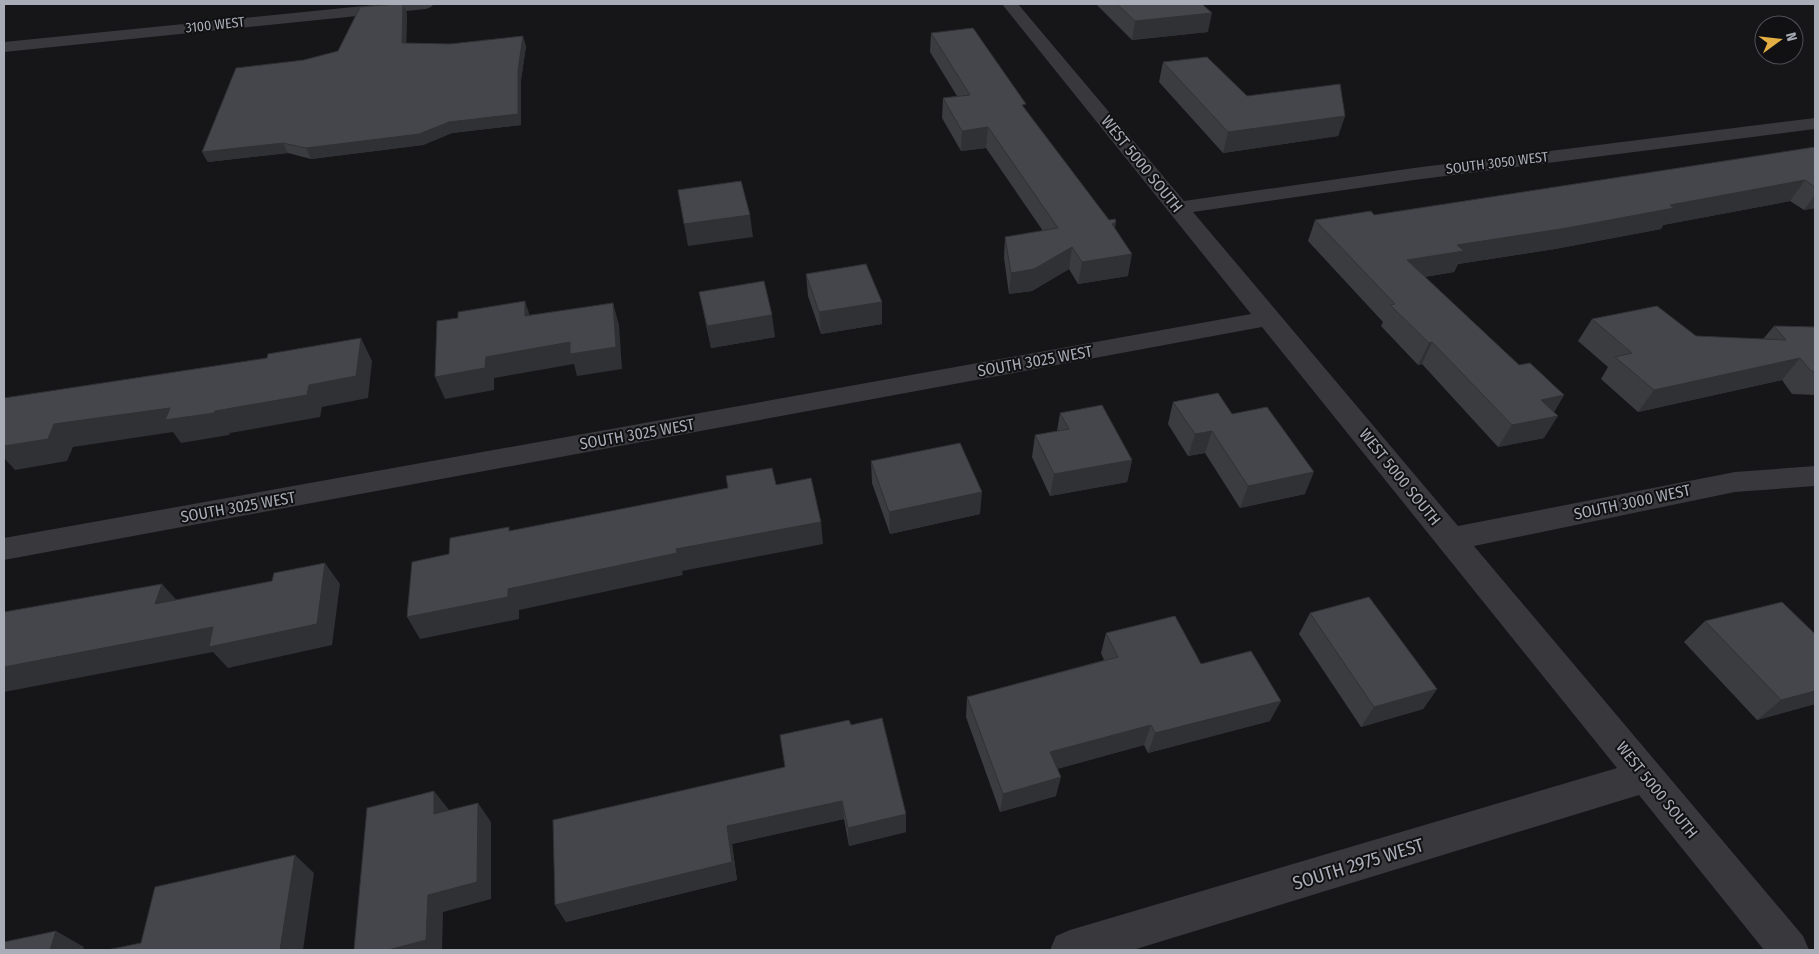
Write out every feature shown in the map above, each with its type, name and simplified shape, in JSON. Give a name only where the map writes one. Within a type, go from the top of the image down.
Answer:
[{"type":"street","name":"3100 WEST","points":[[4,47],[426,4]]},
{"type":"street","name":"WEST 5000 SOUTH","points":[[1010,4],[1789,950]]},
{"type":"street","name":"SOUTH 3050 WEST","points":[[1178,208],[1414,174],[1815,123]]},
{"type":"street","name":"SOUTH 3025 WEST","points":[[4,549],[1269,318]]},
{"type":"street","name":"SOUTH 3000 WEST","points":[[1451,539],[1735,482],[1815,476]]},
{"type":"street","name":"SOUTH 2975 WEST","points":[[1070,950],[1646,776]]},
{"type":"building","points":[[403,4],[402,43],[450,44],[523,36],[518,70],[518,114],[449,122],[419,134],[306,148],[283,143],[202,152],[236,68],[304,60],[338,51],[360,7]]},
{"type":"building","points":[[1117,4],[1202,4],[1212,13],[1135,21]]},
{"type":"building","points":[[973,28],[1026,104],[1022,105],[1109,220],[1115,219],[1116,222],[1112,224],[1132,254],[1082,262],[1072,247],[1034,269],[1011,273],[1005,237],[1058,228],[988,127],[962,131],[943,98],[970,95],[931,33]]},
{"type":"building","points":[[1207,57],[1247,96],[1340,84],[1345,116],[1228,132],[1163,62]]},
{"type":"building","points":[[1815,147],[1815,187],[1805,180],[1670,205],[1674,208],[1567,228],[1457,245],[1464,251],[1407,260],[1519,365],[1530,363],[1564,395],[1541,400],[1558,416],[1512,425],[1432,342],[1429,343],[1390,305],[1395,304],[1315,220],[1371,211],[1374,215]]},
{"type":"building","points":[[741,181],[750,215],[684,224],[678,190]]},
{"type":"building","points":[[866,264],[882,302],[819,312],[806,274]]},
{"type":"building","points":[[764,281],[772,315],[707,326],[699,292]]},
{"type":"building","points":[[525,301],[525,316],[613,303],[616,347],[570,354],[570,342],[486,357],[485,368],[435,377],[437,321],[458,318],[458,312]]},
{"type":"building","points":[[1657,306],[1696,336],[1786,340],[1774,326],[1815,327],[1815,372],[1811,371],[1800,358],[1654,390],[1615,357],[1632,353],[1592,319]]},
{"type":"building","points":[[361,338],[356,376],[309,385],[307,395],[215,411],[214,413],[165,420],[170,408],[54,424],[48,439],[4,446],[4,398],[267,358],[268,354]]},
{"type":"building","points":[[1218,393],[1232,414],[1267,407],[1314,472],[1248,486],[1212,431],[1195,434],[1173,402]]},
{"type":"building","points":[[1102,405],[1132,460],[1054,474],[1035,435],[1069,429],[1060,413]]},
{"type":"building","points":[[960,443],[982,492],[889,512],[871,461]]},
{"type":"building","points":[[772,468],[776,485],[811,478],[821,522],[676,549],[677,553],[508,589],[508,597],[407,617],[412,562],[449,554],[450,538],[509,527],[509,531],[728,488],[726,476]]},
{"type":"building","points":[[325,563],[317,624],[209,647],[213,627],[4,667],[4,612],[162,584],[155,604],[272,581],[274,573]]},
{"type":"building","points":[[1369,597],[1437,689],[1374,707],[1310,613]]},
{"type":"building","points":[[1782,602],[1815,634],[1815,691],[1781,700],[1705,621]]},
{"type":"building","points":[[1175,616],[1201,664],[1251,651],[1281,701],[1155,733],[1151,725],[1050,752],[1061,777],[1003,794],[967,697],[1118,657],[1106,633]]},
{"type":"building","points":[[882,718],[906,814],[848,828],[842,801],[727,826],[732,862],[555,905],[553,820],[785,767],[780,735],[849,720],[851,725]]},
{"type":"building","points":[[434,791],[434,814],[478,803],[477,882],[428,895],[426,940],[388,950],[354,950],[367,808]]},
{"type":"building","points":[[295,855],[280,950],[107,950],[141,943],[155,887]]},
{"type":"building","points":[[56,931],[50,950],[4,950],[4,942]]}]
